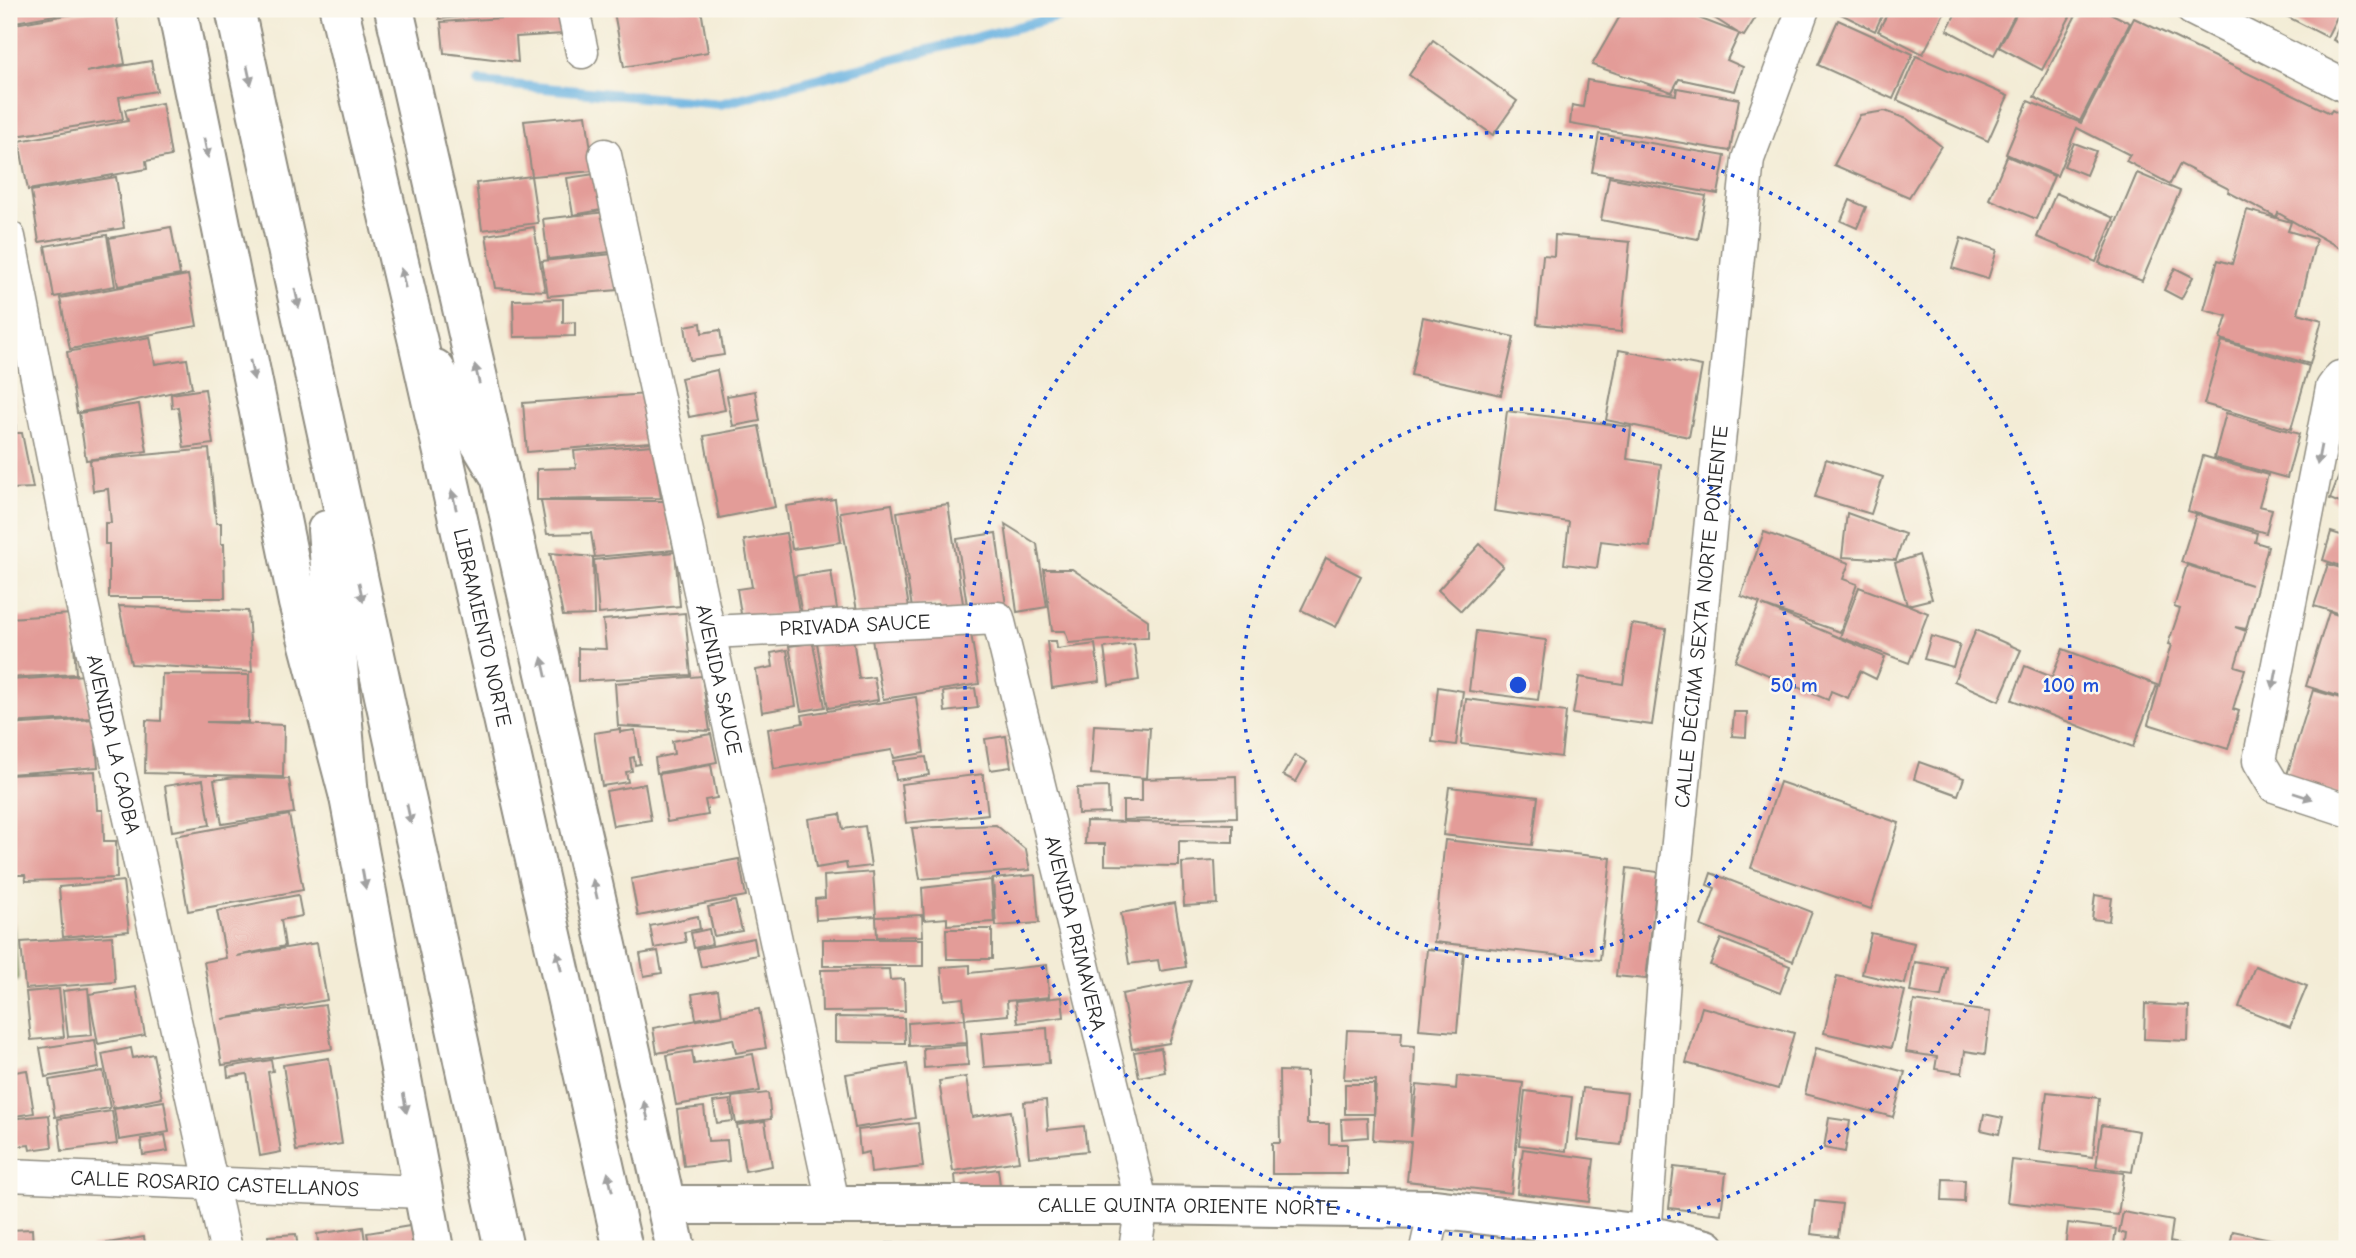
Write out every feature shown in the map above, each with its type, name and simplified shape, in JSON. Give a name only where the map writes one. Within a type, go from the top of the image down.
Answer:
[{"type":"main road","points":[[177,9],[298,603],[348,797],[434,1249]]},
{"type":"main road","points":[[234,9],[504,1249]]},
{"type":"main road","name":"LIBRAMIENTO NORTE","points":[[339,9],[418,342],[624,1249]]},
{"type":"main road","points":[[394,9],[676,1249]]},
{"type":"main road","points":[[418,342],[501,478]]},
{"type":"main road","points":[[316,381],[348,797]]},
{"type":"main road","name":"CALLE QUINTA ORIENTE NORTE","points":[[666,1205],[1142,1205],[1435,1209],[1643,1242],[1706,1249]]},
{"type":"street","points":[[573,9],[582,51]]},
{"type":"street","name":"CALLE DÉCIMA SEXTA NORTE PONIENTE","points":[[1643,1242],[1664,979],[1748,159],[1803,9]]},
{"type":"street","points":[[2192,9],[2347,87]]},
{"type":"street","name":"AVENIDA SAUCE","points":[[605,155],[711,632],[834,1207]]},
{"type":"street","name":"AVENIDA LA CAOBA","points":[[9,237],[80,599],[226,1249]]},
{"type":"street","points":[[2340,382],[2259,761],[2264,774],[2274,786],[2347,810]]},
{"type":"street","name":"PRIVADA SAUCE","points":[[711,632],[998,618]]},
{"type":"street","name":"AVENIDA PRIMAVERA","points":[[998,618],[1142,1205],[1135,1249]]},
{"type":"street","name":"CALLE ROSARIO CASTELLANOS","points":[[9,1175],[422,1192]]},
{"type":"street","points":[[1426,1249],[1435,1209]]},
{"type":"green space","points":[[9,921],[13,921],[18,980],[9,981]]},
{"type":"building","points":[[9,9],[84,9],[84,10],[9,23]]},
{"type":"building","points":[[115,9],[125,64],[86,72],[151,61],[157,91],[119,97],[123,119],[16,136],[9,94],[9,25]]},
{"type":"building","points":[[438,9],[524,9],[525,11],[439,19]]},
{"type":"building","points":[[636,9],[701,9],[708,52],[624,67],[614,12]]},
{"type":"building","points":[[1624,9],[1675,9],[1738,33],[1700,9],[1761,9],[1744,36],[1739,34],[1727,60],[1743,67],[1735,91],[1679,79],[1672,92],[1592,65]]},
{"type":"building","points":[[1831,9],[1885,9],[1875,31]]},
{"type":"building","points":[[1890,9],[1946,9],[1923,54],[1878,31]]},
{"type":"building","points":[[1958,9],[2018,9],[1994,55],[1947,30]]},
{"type":"building","points":[[2019,9],[2074,9],[2042,70],[1999,47]]},
{"type":"building","points":[[2079,9],[2102,9],[2130,23],[2080,121],[2034,97]]},
{"type":"building","points":[[2280,9],[2341,9],[2327,37],[2278,12]]},
{"type":"building","points":[[2347,9],[2347,47],[2333,40]]},
{"type":"building","points":[[562,14],[563,34],[516,37],[518,62],[444,53],[441,22]]},
{"type":"building","points":[[2134,18],[2330,113],[2332,110],[2347,118],[2347,252],[2278,213],[2276,217],[2228,192],[2229,189],[2180,164],[2170,184],[2126,161],[2130,155],[2077,128],[2057,176],[2006,154],[2028,101],[2081,123]]},
{"type":"building","points":[[1838,20],[1913,54],[1893,99],[1818,65]]},
{"type":"building","points":[[1433,40],[1517,101],[1493,135],[1409,75]]},
{"type":"building","points":[[1916,56],[2008,96],[1988,141],[1897,100]]},
{"type":"building","points":[[1587,80],[1676,95],[1677,88],[1739,99],[1730,151],[1570,124],[1572,105],[1583,107]]},
{"type":"building","points":[[162,103],[171,156],[146,161],[147,169],[28,190],[19,141],[128,121],[125,110]]},
{"type":"building","points":[[1885,111],[1907,119],[1941,146],[1909,197],[1834,165],[1860,115]]},
{"type":"building","points":[[586,115],[594,171],[532,176],[524,121]]},
{"type":"building","points":[[1599,134],[1725,156],[1718,194],[1592,172]]},
{"type":"building","points":[[2074,143],[2096,151],[2086,175],[2064,166]]},
{"type":"building","points":[[2007,156],[2054,176],[2036,219],[1989,199]]},
{"type":"building","points":[[2137,173],[2180,191],[2142,281],[2099,263]]},
{"type":"building","points":[[595,174],[601,210],[573,215],[567,178]]},
{"type":"building","points":[[531,176],[538,223],[482,230],[476,183]]},
{"type":"building","points":[[116,177],[124,228],[39,242],[31,191]]},
{"type":"building","points":[[1609,177],[1706,196],[1698,239],[1601,220]]},
{"type":"building","points":[[2056,193],[2114,218],[2096,262],[2037,237]]},
{"type":"building","points":[[1850,200],[1866,207],[1857,228],[1841,221]]},
{"type":"building","points":[[2247,210],[2291,222],[2288,231],[2316,239],[2298,313],[2322,320],[2310,364],[2220,339],[2227,316],[2204,310],[2218,260],[2232,264]]},
{"type":"building","points":[[606,212],[610,252],[548,259],[543,219]]},
{"type":"building","points":[[171,227],[180,275],[118,286],[109,238]]},
{"type":"building","points":[[534,227],[545,291],[495,288],[486,235]]},
{"type":"building","points":[[107,235],[115,286],[54,297],[45,246]]},
{"type":"building","points":[[1555,235],[1630,242],[1621,332],[1537,324],[1543,255],[1554,256]]},
{"type":"building","points":[[1961,238],[1997,250],[1988,279],[1952,268]]},
{"type":"building","points":[[613,254],[618,290],[548,296],[542,261]]},
{"type":"building","points":[[2175,268],[2193,277],[2181,299],[2164,290]]},
{"type":"building","points":[[188,275],[197,326],[70,349],[60,298]]},
{"type":"building","points":[[563,299],[563,323],[575,322],[575,336],[514,337],[513,300]]},
{"type":"building","points":[[1423,317],[1514,337],[1501,395],[1411,375]]},
{"type":"building","points":[[701,323],[702,333],[720,330],[724,355],[690,360],[685,326]]},
{"type":"building","points":[[150,337],[155,364],[187,359],[192,388],[77,413],[67,352]]},
{"type":"building","points":[[2222,341],[2309,366],[2291,429],[2204,404]]},
{"type":"building","points":[[1619,350],[1702,366],[1689,437],[1606,420]]},
{"type":"building","points":[[717,370],[725,410],[689,417],[681,378]]},
{"type":"building","points":[[13,378],[16,430],[9,430],[9,379]]},
{"type":"building","points":[[205,389],[213,444],[184,448],[178,407],[172,408],[171,394]]},
{"type":"building","points":[[755,391],[760,421],[733,426],[727,396]]},
{"type":"building","points":[[647,394],[651,442],[527,452],[523,403]]},
{"type":"building","points":[[139,404],[147,451],[86,460],[79,413]]},
{"type":"building","points":[[1507,411],[1631,427],[1627,459],[1661,464],[1650,547],[1601,541],[1597,568],[1564,564],[1569,522],[1494,511]]},
{"type":"building","points":[[2226,413],[2299,434],[2287,478],[2214,458]]},
{"type":"building","points":[[759,426],[775,507],[719,518],[704,436]]},
{"type":"building","points":[[9,433],[22,433],[33,488],[9,489]]},
{"type":"building","points":[[653,445],[661,498],[537,500],[537,469],[576,468],[574,451]]},
{"type":"building","points":[[209,449],[216,523],[221,523],[221,544],[224,544],[225,598],[109,598],[109,544],[105,544],[105,523],[111,523],[108,489],[93,491],[90,460]]},
{"type":"building","points":[[2347,455],[2347,506],[2330,499]]},
{"type":"building","points":[[2203,456],[2268,475],[2259,506],[2272,509],[2266,533],[2188,511]]},
{"type":"building","points":[[1826,459],[1883,477],[1871,514],[1815,497]]},
{"type":"building","points":[[835,499],[841,542],[792,549],[786,506]]},
{"type":"building","points":[[541,501],[664,501],[674,550],[595,557],[591,533],[547,534]]},
{"type":"building","points":[[892,504],[909,608],[858,617],[840,512]]},
{"type":"building","points":[[948,504],[964,610],[941,613],[939,604],[912,608],[897,512]]},
{"type":"building","points":[[1847,513],[1905,534],[1896,560],[1842,557]]},
{"type":"building","points":[[2196,514],[2257,533],[2255,542],[2268,546],[2246,629],[2235,627],[2246,631],[2235,666],[2245,669],[2233,709],[2239,711],[2228,749],[2148,724],[2171,645],[2168,644],[2180,609],[2174,607],[2187,565],[2251,585],[2181,562]]},
{"type":"building","points":[[1005,524],[1037,544],[1047,607],[1017,612]]},
{"type":"building","points":[[1764,532],[1849,563],[1843,579],[1857,584],[1840,632],[1762,605],[1885,657],[1876,679],[1860,671],[1848,698],[1831,691],[1828,700],[1735,661],[1760,603],[1741,596]]},
{"type":"building","points":[[2331,532],[2347,537],[2347,568],[2323,560]]},
{"type":"building","points":[[786,533],[799,612],[742,620],[737,589],[752,587],[744,540]]},
{"type":"building","points":[[996,533],[1006,606],[968,612],[957,539]]},
{"type":"building","points":[[1480,544],[1503,566],[1461,611],[1438,590]]},
{"type":"building","points":[[675,552],[680,606],[599,614],[594,560]]},
{"type":"building","points":[[550,553],[593,557],[594,615],[563,616]]},
{"type":"building","points":[[1919,555],[1932,599],[1908,605],[1928,613],[1909,663],[1840,637],[1859,587],[1907,605],[1895,563]]},
{"type":"building","points":[[1326,558],[1361,576],[1336,627],[1301,610]]},
{"type":"building","points":[[2328,564],[2347,570],[2347,616],[2314,606]]},
{"type":"building","points":[[1044,569],[1072,569],[1148,620],[1148,637],[1069,643],[1065,631],[1052,631]]},
{"type":"building","points":[[831,571],[837,609],[802,615],[795,576]]},
{"type":"building","points":[[119,606],[248,611],[252,672],[131,664]]},
{"type":"building","points":[[2329,612],[2347,618],[2347,699],[2306,686]]},
{"type":"building","points":[[685,613],[691,675],[578,681],[578,648],[606,649],[603,620]]},
{"type":"building","points":[[72,614],[76,674],[9,678],[9,618]]},
{"type":"building","points":[[1632,624],[1666,629],[1652,725],[1573,714],[1579,677],[1623,684]]},
{"type":"building","points":[[970,627],[979,684],[883,699],[871,634]]},
{"type":"building","points":[[1976,630],[2021,650],[1999,701],[1954,681]]},
{"type":"building","points":[[1476,631],[1546,640],[1538,700],[1469,691]]},
{"type":"building","points":[[1931,636],[1960,645],[1953,667],[1924,659]]},
{"type":"building","points":[[853,638],[859,679],[874,677],[878,700],[828,708],[817,643]]},
{"type":"building","points":[[1047,641],[1056,641],[1057,649],[1095,644],[1100,681],[1052,688]]},
{"type":"building","points":[[813,643],[825,707],[801,711],[789,646]]},
{"type":"building","points":[[1134,644],[1139,680],[1109,685],[1104,648]]},
{"type":"building","points":[[2063,649],[2157,685],[2133,747],[2012,700],[2025,666],[2052,677]]},
{"type":"building","points":[[787,650],[796,706],[762,712],[756,670],[773,667],[771,653]]},
{"type":"building","points":[[162,674],[249,675],[248,722],[206,722],[284,725],[283,777],[145,773],[146,720],[161,721]]},
{"type":"building","points":[[86,675],[90,718],[9,723],[9,680]]},
{"type":"building","points":[[702,676],[710,731],[618,726],[615,683]]},
{"type":"building","points":[[1438,687],[1463,691],[1456,745],[1432,742]]},
{"type":"building","points":[[975,688],[978,708],[945,712],[943,692]]},
{"type":"building","points":[[2313,690],[2347,700],[2347,797],[2286,778]]},
{"type":"building","points":[[916,697],[924,753],[894,758],[892,750],[774,769],[768,729],[803,723],[802,715]]},
{"type":"building","points":[[1466,699],[1566,712],[1561,757],[1461,744]]},
{"type":"building","points":[[1734,712],[1747,712],[1746,737],[1732,736]]},
{"type":"building","points":[[94,719],[98,767],[9,774],[9,725]]},
{"type":"building","points":[[1094,725],[1150,728],[1147,778],[1091,774]]},
{"type":"building","points":[[620,729],[620,732],[635,730],[640,764],[635,765],[634,757],[630,758],[632,771],[626,772],[628,782],[602,786],[594,733]]},
{"type":"building","points":[[711,734],[717,762],[657,773],[655,758],[674,754],[672,741]]},
{"type":"building","points":[[1006,736],[1011,767],[990,770],[985,739]]},
{"type":"building","points":[[1295,755],[1307,762],[1296,782],[1283,775]]},
{"type":"building","points":[[926,757],[929,775],[896,780],[893,761]]},
{"type":"building","points":[[1919,762],[1964,778],[1958,795],[1914,779]]},
{"type":"building","points":[[711,765],[717,798],[705,800],[708,815],[667,822],[659,774]]},
{"type":"building","points":[[95,771],[97,810],[103,810],[104,841],[116,841],[117,878],[26,881],[25,875],[14,875],[14,930],[9,930],[9,775]]},
{"type":"building","points":[[983,774],[988,814],[906,823],[901,784]]},
{"type":"building","points":[[1236,776],[1237,817],[1123,820],[1123,801],[1142,801],[1142,779]]},
{"type":"building","points":[[235,777],[289,779],[294,813],[222,824],[214,780]]},
{"type":"building","points":[[203,780],[210,825],[172,831],[165,786]]},
{"type":"building","points":[[1780,782],[1899,823],[1871,909],[1751,868]]},
{"type":"building","points":[[645,784],[651,820],[613,826],[606,791]]},
{"type":"building","points":[[1108,787],[1109,813],[1078,814],[1077,788]]},
{"type":"building","points":[[1449,787],[1538,797],[1532,845],[1443,835]]},
{"type":"building","points":[[840,814],[843,829],[865,826],[871,866],[847,869],[846,863],[816,868],[808,819]]},
{"type":"building","points":[[289,815],[303,890],[188,911],[175,836]]},
{"type":"building","points":[[1086,821],[1233,824],[1233,842],[1179,841],[1179,866],[1105,865],[1105,844],[1085,844]]},
{"type":"building","points":[[996,825],[1026,850],[1030,870],[920,879],[912,828]]},
{"type":"building","points":[[1445,840],[1611,858],[1600,960],[1434,942]]},
{"type":"building","points":[[739,859],[746,896],[638,916],[631,879]]},
{"type":"building","points":[[1215,861],[1217,904],[1184,906],[1182,863]]},
{"type":"building","points":[[1627,868],[1658,872],[1646,979],[1616,976]]},
{"type":"building","points":[[873,872],[876,916],[816,920],[815,899],[825,898],[824,876]]},
{"type":"building","points":[[1711,873],[1812,912],[1793,961],[1701,926],[1715,888],[1707,885]]},
{"type":"building","points":[[1035,875],[1039,923],[996,926],[993,879]]},
{"type":"building","points":[[991,880],[994,922],[947,925],[947,918],[924,920],[922,888]]},
{"type":"building","points":[[123,881],[129,931],[63,937],[59,887]]},
{"type":"building","points":[[298,895],[302,916],[281,920],[285,946],[237,956],[317,943],[327,1000],[222,1019],[325,1005],[332,1049],[222,1065],[204,962],[226,958],[217,911]]},
{"type":"building","points":[[2095,895],[2112,898],[2109,921],[2092,919]]},
{"type":"building","points":[[735,901],[742,931],[714,936],[708,907]]},
{"type":"building","points":[[1175,903],[1186,967],[1160,971],[1158,960],[1129,964],[1121,913]]},
{"type":"building","points":[[922,915],[923,936],[877,937],[876,917]]},
{"type":"building","points":[[698,916],[700,929],[684,932],[686,942],[654,948],[650,926]]},
{"type":"building","points":[[709,929],[712,944],[694,948],[691,933]]},
{"type":"building","points":[[946,929],[992,929],[992,959],[947,959]]},
{"type":"building","points":[[1871,933],[1914,943],[1905,984],[1862,974]]},
{"type":"building","points":[[112,936],[115,982],[25,989],[21,942]]},
{"type":"building","points":[[754,938],[757,955],[701,967],[697,949]]},
{"type":"building","points":[[823,939],[923,939],[923,966],[823,966]]},
{"type":"building","points":[[1721,939],[1790,966],[1780,993],[1710,965]]},
{"type":"building","points":[[1427,949],[1464,953],[1457,1032],[1419,1029]]},
{"type":"building","points":[[658,951],[662,973],[644,976],[640,954]]},
{"type":"building","points":[[1915,962],[1947,967],[1941,997],[1910,992]]},
{"type":"building","points":[[970,965],[970,973],[1047,965],[1049,997],[1007,1001],[1008,1015],[965,1019],[963,998],[944,1000],[941,967]]},
{"type":"building","points":[[2255,966],[2307,986],[2290,1027],[2239,1007]]},
{"type":"building","points":[[889,969],[890,980],[904,979],[905,1011],[822,1012],[821,970]]},
{"type":"building","points":[[1837,976],[1905,991],[1891,1048],[1824,1033]]},
{"type":"building","points":[[1191,981],[1169,1043],[1132,1049],[1122,994]]},
{"type":"building","points":[[136,987],[145,1035],[98,1044],[89,994]]},
{"type":"building","points":[[88,988],[92,1035],[68,1037],[63,991]]},
{"type":"building","points":[[59,989],[64,1037],[31,1040],[26,992]]},
{"type":"building","points":[[718,990],[722,1015],[696,1019],[692,994]]},
{"type":"building","points":[[1062,997],[1064,1017],[1018,1023],[1015,1002]]},
{"type":"building","points":[[1914,1001],[1990,1012],[1985,1054],[1965,1051],[1962,1073],[1935,1069],[1937,1057],[1906,1052]]},
{"type":"building","points":[[2145,1004],[2189,1006],[2188,1041],[2144,1039]]},
{"type":"building","points":[[1702,1007],[1794,1033],[1778,1089],[1686,1063]]},
{"type":"building","points":[[759,1009],[766,1048],[736,1053],[733,1039],[657,1053],[653,1028]]},
{"type":"building","points":[[835,1017],[904,1018],[905,1043],[835,1042]]},
{"type":"building","points":[[965,1019],[967,1043],[909,1046],[908,1023]]},
{"type":"building","points":[[1047,1028],[1049,1063],[984,1067],[981,1033]]},
{"type":"building","points":[[1347,1030],[1402,1032],[1401,1045],[1415,1046],[1411,1137],[1417,1085],[1456,1089],[1457,1076],[1523,1083],[1511,1193],[1407,1181],[1411,1142],[1373,1140],[1376,1080],[1344,1079]]},
{"type":"building","points":[[95,1040],[99,1068],[45,1077],[40,1048]]},
{"type":"building","points":[[967,1045],[968,1065],[924,1068],[923,1048]]},
{"type":"building","points":[[131,1048],[133,1058],[153,1054],[162,1098],[113,1108],[102,1054]]},
{"type":"building","points":[[1161,1048],[1165,1072],[1139,1077],[1134,1052]]},
{"type":"building","points":[[1816,1048],[1905,1072],[1893,1117],[1805,1094]]},
{"type":"building","points":[[692,1051],[694,1064],[753,1054],[760,1091],[676,1105],[667,1055]]},
{"type":"building","points":[[329,1058],[342,1144],[296,1151],[283,1065]]},
{"type":"building","points":[[271,1060],[273,1071],[268,1072],[281,1152],[260,1156],[247,1074],[228,1077],[227,1067]]},
{"type":"building","points":[[907,1064],[915,1118],[855,1128],[846,1074]]},
{"type":"building","points":[[27,1070],[34,1113],[9,1117],[9,1073]]},
{"type":"building","points":[[103,1071],[110,1108],[55,1117],[49,1080]]},
{"type":"building","points":[[1279,1071],[1307,1072],[1307,1124],[1329,1124],[1329,1144],[1347,1144],[1347,1174],[1272,1174],[1272,1143],[1280,1143]]},
{"type":"building","points":[[966,1077],[972,1117],[1011,1111],[1019,1161],[953,1171],[939,1081]]},
{"type":"building","points":[[1345,1084],[1374,1084],[1374,1114],[1345,1114]]},
{"type":"building","points":[[1583,1088],[1627,1093],[1621,1145],[1577,1140]]},
{"type":"building","points":[[1525,1091],[1572,1097],[1566,1151],[1519,1145]]},
{"type":"building","points":[[2047,1092],[2099,1098],[2093,1157],[2040,1150]]},
{"type":"building","points":[[768,1093],[771,1119],[736,1124],[732,1097]]},
{"type":"building","points":[[730,1100],[733,1121],[717,1123],[713,1102]]},
{"type":"building","points":[[1046,1100],[1048,1130],[1084,1126],[1087,1151],[1029,1157],[1024,1102]]},
{"type":"building","points":[[164,1101],[169,1132],[119,1140],[114,1109]]},
{"type":"building","points":[[704,1107],[708,1141],[727,1140],[729,1161],[684,1166],[677,1110]]},
{"type":"building","points":[[112,1111],[117,1144],[62,1151],[58,1119]]},
{"type":"building","points":[[1984,1114],[2003,1118],[1999,1134],[1981,1130]]},
{"type":"building","points":[[49,1115],[52,1147],[30,1150],[29,1145],[9,1147],[9,1119]]},
{"type":"building","points":[[1367,1118],[1368,1137],[1342,1139],[1341,1119]]},
{"type":"building","points":[[1829,1118],[1850,1121],[1845,1152],[1824,1148]]},
{"type":"building","points":[[765,1121],[772,1166],[745,1171],[737,1125]]},
{"type":"building","points":[[918,1123],[923,1167],[871,1173],[869,1152],[860,1154],[858,1130]]},
{"type":"building","points":[[2102,1125],[2139,1131],[2132,1172],[2096,1167]]},
{"type":"building","points":[[165,1135],[168,1151],[143,1155],[141,1139]]},
{"type":"building","points":[[1523,1149],[1594,1159],[1589,1202],[1517,1193]]},
{"type":"building","points":[[2012,1160],[2124,1173],[2118,1215],[2007,1202]]},
{"type":"building","points":[[1674,1167],[1726,1173],[1721,1214],[1669,1208]]},
{"type":"building","points":[[998,1169],[1001,1193],[957,1198],[955,1175]]},
{"type":"building","points":[[1943,1179],[1965,1180],[1964,1202],[1942,1201]]},
{"type":"building","points":[[1815,1201],[1842,1204],[1838,1237],[1811,1234]]},
{"type":"building","points":[[2123,1212],[2173,1221],[2170,1242],[2185,1245],[2184,1249],[2124,1249],[2126,1234],[2119,1232]]},
{"type":"building","points":[[2068,1223],[2116,1229],[2113,1249],[2065,1249]]},
{"type":"building","points":[[416,1225],[420,1249],[370,1249],[367,1233]]},
{"type":"building","points":[[363,1227],[366,1249],[319,1249],[317,1234]]},
{"type":"building","points":[[32,1229],[33,1249],[9,1249],[9,1230]]},
{"type":"building","points":[[2233,1231],[2312,1248],[2312,1249],[2229,1249]]},
{"type":"building","points":[[296,1234],[298,1249],[269,1249],[268,1236]]},
{"type":"building","points":[[144,1237],[146,1249],[91,1249],[90,1246]]},
{"type":"building","points":[[887,1243],[930,1245],[930,1249],[887,1249]]},
{"type":"waterway","points":[[479,82],[720,104],[1087,9]]}]
